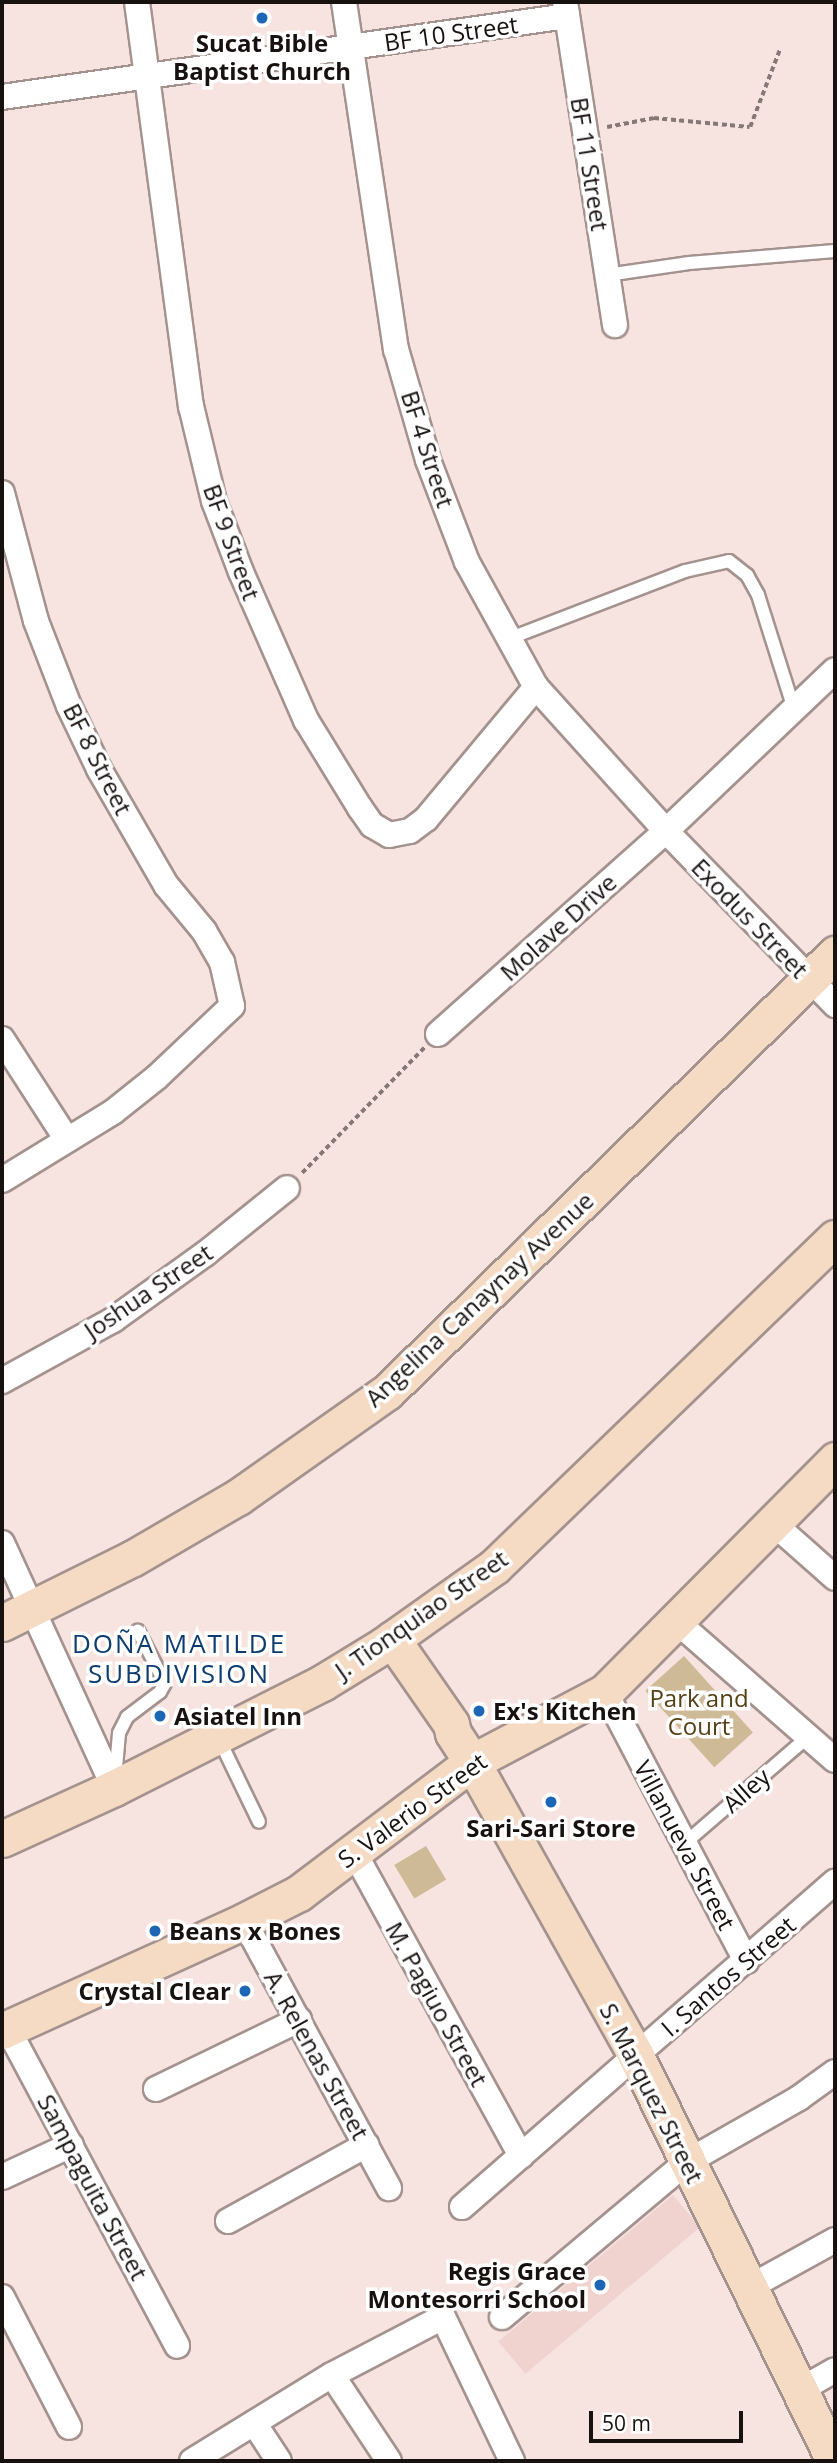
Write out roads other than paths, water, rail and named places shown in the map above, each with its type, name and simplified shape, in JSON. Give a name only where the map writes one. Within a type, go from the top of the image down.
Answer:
[{"type":"street","name":"BF 9 Street","points":[[137,2],[191,406],[214,501],[241,572],[306,720],[372,825],[389,835],[410,831],[426,819],[536,687]]},
{"type":"street","name":"BF 4 Street","points":[[344,2],[396,349],[428,460],[467,562],[536,687],[666,831]]},
{"type":"street","name":"BF 10 Street","points":[[2,97],[350,48],[566,9]]},
{"type":"street","name":"BF 11 Street","points":[[566,9],[615,325]]},
{"type":"street","name":"BF 8 Street","points":[[2,500],[36,621],[69,706],[99,769],[166,885],[204,931],[222,962],[232,1006],[157,1077],[113,1112],[67,1140]]},
{"type":"street","name":"Molave Drive","points":[[438,1034],[666,831],[835,670]]},
{"type":"street","name":"Exodus Street","points":[[666,831],[835,1005]]},
{"type":"street","name":"Angelina Canaynay Avenue","points":[[17,1616],[133,1558],[238,1497],[387,1392],[835,954]]},
{"type":"street","points":[[2,1039],[67,1140],[2,1180]]},
{"type":"street","name":"Joshua Street","points":[[2,1381],[113,1320],[205,1254],[287,1188]]},
{"type":"street","name":"J. Tionquiao Street","points":[[2,1839],[114,1788],[322,1683],[388,1642],[495,1566],[835,1238]]},
{"type":"street","name":"S. Valerio Street","points":[[5,2030],[244,1921],[299,1892],[472,1762],[605,1692],[835,1460]]},
{"type":"street","points":[[774,1524],[835,1577]]},
{"type":"street","points":[[2,1543],[17,1616],[114,1788]]},
{"type":"street","points":[[676,1621],[835,1760]]},
{"type":"street","name":"S. Marquez Street","points":[[388,1642],[451,1724],[453,1733],[472,1762],[636,2056],[834,2461]]},
{"type":"street","name":"Villanueva Street","points":[[605,1692],[746,1961]]},
{"type":"street","name":"M. Pagiuo Street","points":[[354,1852],[521,2156]]},
{"type":"street","name":"I. Santos Street","points":[[462,2207],[835,1882]]},
{"type":"street","name":"A. Relenas Street","points":[[244,1921],[389,2188]]},
{"type":"street","points":[[156,2090],[299,2020]]},
{"type":"street","name":"Sampaguita Street","points":[[5,2030],[71,2145],[177,2346]]},
{"type":"street","points":[[502,2317],[687,2162],[799,2098],[835,2072]]},
{"type":"street","points":[[2,2177],[71,2145]]},
{"type":"street","points":[[228,2221],[366,2145]]},
{"type":"street","points":[[748,2288],[835,2240]]},
{"type":"street","points":[[2,2297],[69,2427]]},
{"type":"street","points":[[192,2461],[332,2375],[443,2317],[512,2461]]},
{"type":"street","points":[[800,2390],[835,2370]]},
{"type":"street","points":[[332,2375],[389,2461]]},
{"type":"street","points":[[254,2423],[279,2461]]},
{"type":"lane","points":[[607,275],[689,263],[835,251]]},
{"type":"lane","points":[[508,639],[685,570],[729,561],[747,575],[758,595],[794,709]]},
{"type":"lane","points":[[114,1788],[119,1733],[127,1717],[160,1692],[165,1684],[138,1631]]},
{"type":"lane","points":[[218,1736],[259,1822]]},
{"type":"lane","name":"Alley","points":[[685,1843],[808,1737]]},
{"type":"place","name":"Sucat Bible Baptist Church","points":[[262,18]]},
{"type":"place","name":"Ex's Kitchen","points":[[479,1711]]},
{"type":"place","name":"Asiatel Inn","points":[[160,1716]]},
{"type":"place","name":"Sari-Sari Store","points":[[551,1802]]},
{"type":"place","name":"Beans x Bones","points":[[155,1931]]},
{"type":"place","name":"Crystal Clear","points":[[245,1991]]},
{"type":"place","name":"Regis Grace Montesorri School","points":[[600,2285]]},
{"type":"district","name":"DOÑA MATILDE SUBDIVISION","points":[[179,1659]]},
{"type":"park label","name":"Park and Court","points":[[699,1712]]}]
